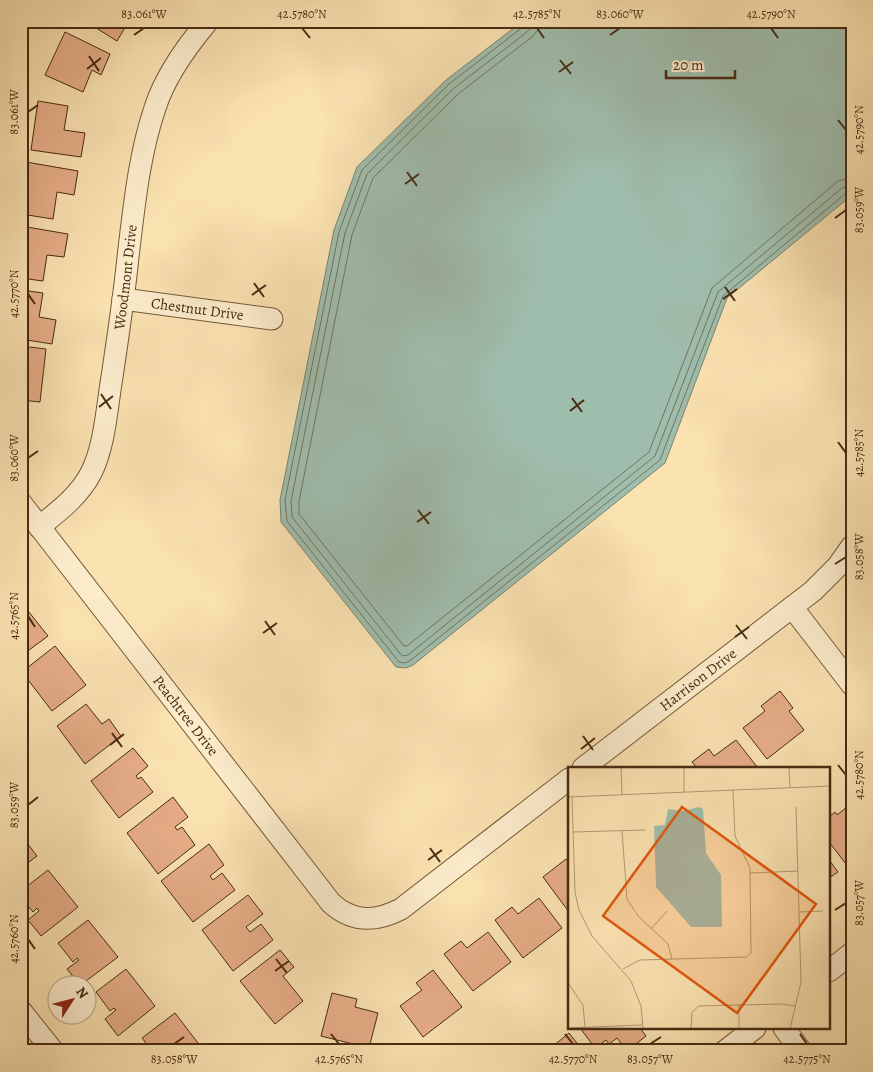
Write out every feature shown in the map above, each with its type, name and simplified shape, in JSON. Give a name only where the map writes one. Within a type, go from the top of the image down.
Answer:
[{"type":"street","name":"Woodmont Drive","points":[[39,527],[81,490],[92,471],[100,447],[123,299],[137,183],[155,107],[168,78],[196,35],[208,21]]},
{"type":"street","name":"Chestnut Drive","points":[[123,299],[272,319]]},
{"type":"street","name":"Peachtree Drive","points":[[21,504],[331,903],[340,911],[359,918],[374,919],[387,916],[401,909],[568,780]]},
{"type":"street","name":"Harrison Drive","points":[[584,767],[813,591],[837,567],[852,546]]},
{"type":"street","points":[[792,607],[852,685]]},
{"type":"street","points":[[830,969],[852,953]]},
{"type":"street","points":[[21,1011],[52,1051]]},
{"type":"street","points":[[725,1051],[752,1030]]},
{"type":"street","points":[[785,1030],[801,1051]]},
{"type":"water","points":[[523,21],[852,21],[852,195],[727,298],[665,463],[413,665],[406,668],[396,667],[281,522],[280,500],[334,230],[357,167],[446,80]]},
{"type":"building","points":[[85,21],[129,21],[117,41]]},
{"type":"building","points":[[65,32],[110,54],[101,75],[92,70],[83,92],[45,75]]},
{"type":"building","points":[[38,101],[68,106],[64,130],[85,133],[81,157],[31,150]]},
{"type":"building","points":[[26,162],[78,171],[74,195],[57,192],[53,219],[21,214],[21,192]]},
{"type":"building","points":[[21,226],[68,234],[64,257],[47,255],[43,281],[21,278]]},
{"type":"building","points":[[21,290],[43,293],[39,317],[56,320],[52,344],[21,339]]},
{"type":"building","points":[[21,346],[46,349],[40,402],[21,400]]},
{"type":"building","points":[[21,602],[48,636],[21,656]]},
{"type":"building","points":[[55,646],[86,685],[52,711],[22,672]]},
{"type":"building","points":[[780,691],[793,708],[789,711],[804,730],[767,759],[743,728],[765,711],[761,706]]},
{"type":"building","points":[[86,704],[102,724],[109,719],[121,736],[85,764],[57,726]]},
{"type":"building","points":[[736,740],[757,767],[696,767],[692,762],[709,749],[714,756]]},
{"type":"building","points":[[133,748],[148,766],[136,776],[138,779],[141,777],[153,792],[119,818],[91,781]]},
{"type":"building","points":[[173,797],[188,817],[175,827],[177,830],[182,827],[195,845],[158,874],[127,833]]},
{"type":"building","points":[[852,803],[852,860],[846,864],[830,843],[830,816],[835,812],[837,815]]},
{"type":"building","points":[[21,835],[37,856],[21,868]]},
{"type":"building","points":[[209,844],[224,865],[210,876],[213,880],[222,873],[235,890],[193,922],[161,881]]},
{"type":"building","points":[[566,859],[568,862],[568,911],[543,877]]},
{"type":"building","points":[[830,861],[838,872],[830,877]]},
{"type":"building","points":[[48,870],[78,907],[41,936],[28,920],[39,911],[37,908],[33,912],[21,897],[21,891]]},
{"type":"building","points":[[248,895],[263,914],[246,927],[250,932],[261,924],[273,940],[233,971],[202,930]]},
{"type":"building","points":[[539,898],[562,928],[523,958],[495,920],[512,907],[518,914]]},
{"type":"building","points":[[88,920],[118,957],[95,974],[71,974],[67,969],[79,960],[77,958],[73,962],[58,943]]},
{"type":"building","points":[[488,932],[511,962],[473,991],[444,954],[461,941],[467,948]]},
{"type":"building","points":[[280,950],[294,967],[283,976],[303,1001],[275,1024],[240,981]]},
{"type":"building","points":[[126,969],[155,1006],[118,1036],[105,1019],[116,1010],[114,1008],[110,1011],[98,995],[98,990]]},
{"type":"building","points":[[433,970],[462,1007],[423,1037],[400,1006],[422,990],[416,983]]},
{"type":"building","points":[[332,993],[357,999],[355,1007],[378,1013],[369,1048],[321,1036]]},
{"type":"building","points":[[175,1013],[204,1051],[152,1051],[142,1038]]},
{"type":"building","points":[[582,1030],[642,1030],[646,1036],[627,1051],[617,1038],[609,1044],[606,1040],[595,1048]]},
{"type":"building","points":[[569,1033],[583,1051],[547,1051]]}]
